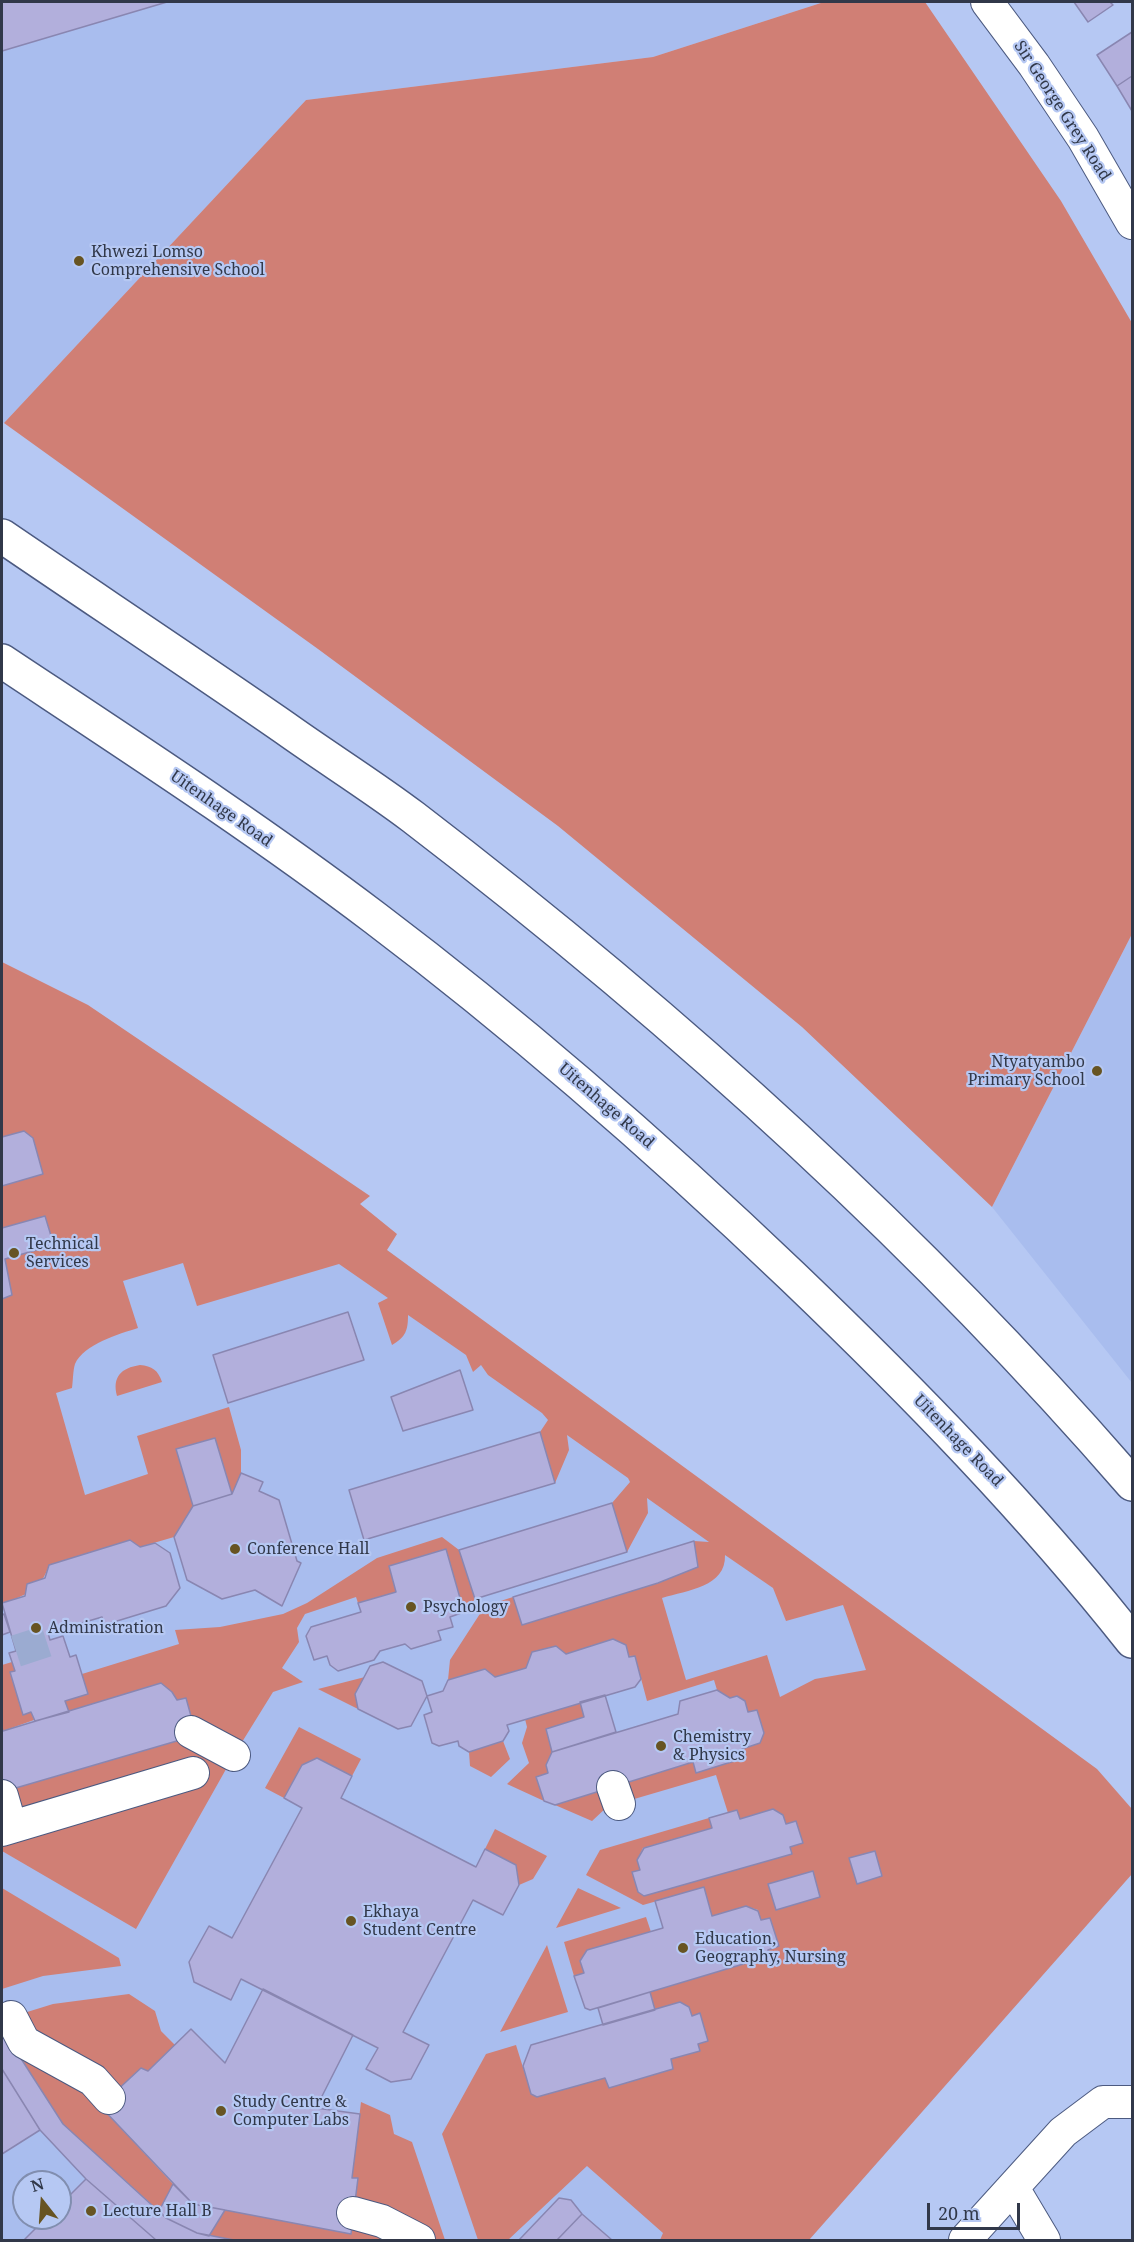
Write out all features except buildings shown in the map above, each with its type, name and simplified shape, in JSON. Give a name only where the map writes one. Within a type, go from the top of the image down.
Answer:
[{"type":"main road","points":[[2,536],[411,815],[583,953],[722,1072],[873,1212],[980,1316],[1064,1405],[1132,1484]]},
{"type":"main road","name":"Uitenhage Road","points":[[2,661],[230,815],[372,916],[478,998],[640,1134],[888,1367],[1010,1495],[1132,1641]]},
{"type":"street","name":"Sir George Grey Road","points":[[987,2],[1034,65],[1083,138],[1132,223]]},
{"type":"street","points":[[191,1732],[234,1755]]},
{"type":"street","points":[[2,1796],[6,1828],[193,1773]]},
{"type":"street","points":[[11,2017],[24,2042],[93,2080],[109,2098]]},
{"type":"street","points":[[965,2241],[1063,2132],[1103,2102],[1132,2102]]},
{"type":"street","points":[[1013,2188],[1044,2241]]},
{"type":"street","points":[[353,2213],[382,2221],[419,2241]]},
{"type":"shaded area","name":"Khwezi Lomso Comprehensive School","points":[[2,2],[824,2],[653,57],[306,100],[4,423],[2,422]]},
{"type":"shaded area","points":[[824,2],[925,2],[1061,201],[1132,323],[1132,934],[992,1207],[802,1027],[558,826],[318,649],[4,423],[306,100],[653,57]]},
{"type":"shaded area","name":"Ntyatyambo Primary School","points":[[1132,934],[1132,1383],[992,1207]]},
{"type":"shaded area","points":[[2,962],[338,1214],[770,1532],[1132,1809],[1132,1874],[809,2240],[2,2240]]},
{"type":"shaded area","points":[[2,962],[88,1005],[370,1196],[360,1204],[397,1234],[387,1250],[1097,1769],[1132,1809],[1132,1874],[809,2240],[660,2240],[663,2233],[587,2166],[508,2240],[478,2240],[442,2134],[486,2054],[516,2045],[531,2093],[537,2097],[605,2078],[609,2088],[673,2069],[671,2059],[700,2051],[698,2044],[708,2041],[700,2014],[692,2016],[689,2007],[680,2002],[655,2010],[650,1992],[769,1956],[768,1950],[779,1946],[770,1918],[761,1920],[758,1910],[746,1906],[712,1916],[703,1888],[643,1905],[586,1875],[600,1850],[709,1818],[712,1828],[643,1848],[637,1860],[640,1870],[632,1873],[638,1892],[644,1896],[803,1843],[796,1822],[786,1824],[783,1815],[773,1809],[740,1819],[737,1810],[728,1813],[716,1775],[607,1807],[592,1821],[555,1805],[693,1762],[744,1758],[742,1749],[764,1733],[757,1710],[748,1712],[744,1701],[737,1696],[730,1698],[717,1690],[714,1680],[647,1701],[635,1656],[566,1654],[556,1646],[532,1652],[526,1668],[495,1677],[485,1669],[448,1680],[450,1660],[485,1606],[513,1597],[522,1625],[698,1566],[694,1541],[709,1542],[647,1498],[648,1513],[627,1552],[612,1503],[630,1482],[628,1478],[567,1435],[569,1450],[555,1483],[540,1432],[548,1420],[542,1413],[488,1375],[481,1365],[473,1372],[466,1355],[408,1315],[405,1333],[392,1345],[378,1303],[388,1298],[339,1264],[197,1306],[183,1263],[123,1281],[138,1328],[121,1333],[86,1351],[75,1364],[72,1388],[56,1393],[85,1495],[148,1474],[137,1436],[229,1407],[241,1450],[241,1473],[232,1494],[215,1438],[176,1449],[193,1506],[174,1537],[140,1547],[130,1540],[49,1565],[42,1580],[31,1591],[2,1603]],"holes":[[[725,1555],[773,1588],[786,1621],[843,1605],[866,1670],[815,1679],[780,1697],[767,1655],[686,1680],[662,1598],[704,1586],[712,1581],[724,1566]]]},
{"type":"shaded area","points":[[140,1365],[154,1369],[162,1382],[117,1396],[116,1384],[120,1374],[128,1368]]},
{"type":"shaded area","points":[[442,1537],[459,1550],[475,1599],[464,1612],[445,1549],[389,1566],[396,1592],[358,1603],[356,1597],[305,1614],[297,1628],[299,1642],[282,1668],[303,1682],[273,1692],[234,1755],[136,1929],[2,1851],[2,1792],[187,1738],[186,1698],[177,1700],[172,1692],[161,1683],[69,1712],[65,1701],[82,1674],[179,1644],[175,1630],[220,1627],[283,1614],[307,1603],[377,1558]]},
{"type":"shaded area","points":[[12,1662],[15,1671],[10,1673],[23,1714],[31,1712],[34,1720],[3,1731],[2,1665]]},
{"type":"shaded area","points":[[365,1677],[355,1694],[358,1709],[318,1689]]},
{"type":"shaded area","points":[[580,1702],[584,1717],[546,1729],[552,1752],[546,1765],[548,1773],[536,1777],[544,1801],[507,1784],[529,1763],[522,1743],[527,1727],[525,1719]]},
{"type":"shaded area","points":[[299,1727],[361,1759],[352,1776],[317,1758],[302,1765],[284,1798],[265,1788]]},
{"type":"shaded area","points":[[503,1741],[510,1759],[491,1777],[470,1766],[469,1752]]},
{"type":"shaded area","points":[[495,1829],[547,1856],[533,1879],[519,1885],[516,1865],[485,1849]]},
{"type":"shaded area","points":[[2,1888],[119,1958],[121,1966],[43,1976],[2,1989]]},
{"type":"shaded area","points":[[578,1888],[621,1908],[556,1928]]},
{"type":"shaded area","points":[[646,1917],[651,1932],[587,1950],[580,1961],[584,1973],[574,1976],[564,1942]]},
{"type":"shaded area","points":[[547,1945],[568,2012],[500,2032]]},
{"type":"shaded area","points":[[129,1994],[155,2011],[161,2031],[175,2045],[148,2071],[141,2068],[100,2106],[173,2184],[159,2211],[63,2124],[2,2029],[11,2017],[53,2004]]},
{"type":"shaded area","points":[[361,2102],[390,2115],[394,2134],[412,2142],[445,2240],[234,2240],[209,2236],[225,2210],[357,2178],[352,2178]]},
{"type":"tunnel","points":[[16,1651],[50,1640]]},
{"type":"place","name":"Khwezi Lomso Comprehensive School","points":[[79,261]]},
{"type":"place","name":"Ntyatyambo Primary School","points":[[1097,1071]]},
{"type":"place","name":"Technical Services","points":[[14,1253]]},
{"type":"place","name":"Conference Hall","points":[[235,1549]]},
{"type":"place","name":"Psychology","points":[[411,1607]]},
{"type":"place","name":"Administration","points":[[36,1628]]},
{"type":"place","name":"Chemistry & Physics","points":[[661,1746]]},
{"type":"place","name":"Ekhaya Student Centre","points":[[351,1921]]},
{"type":"place","name":"Education, Geography, Nursing","points":[[683,1948]]},
{"type":"place","name":"Study Centre & Computer Labs","points":[[221,2111]]},
{"type":"place","name":"Lecture Hall B","points":[[91,2211]]}]
